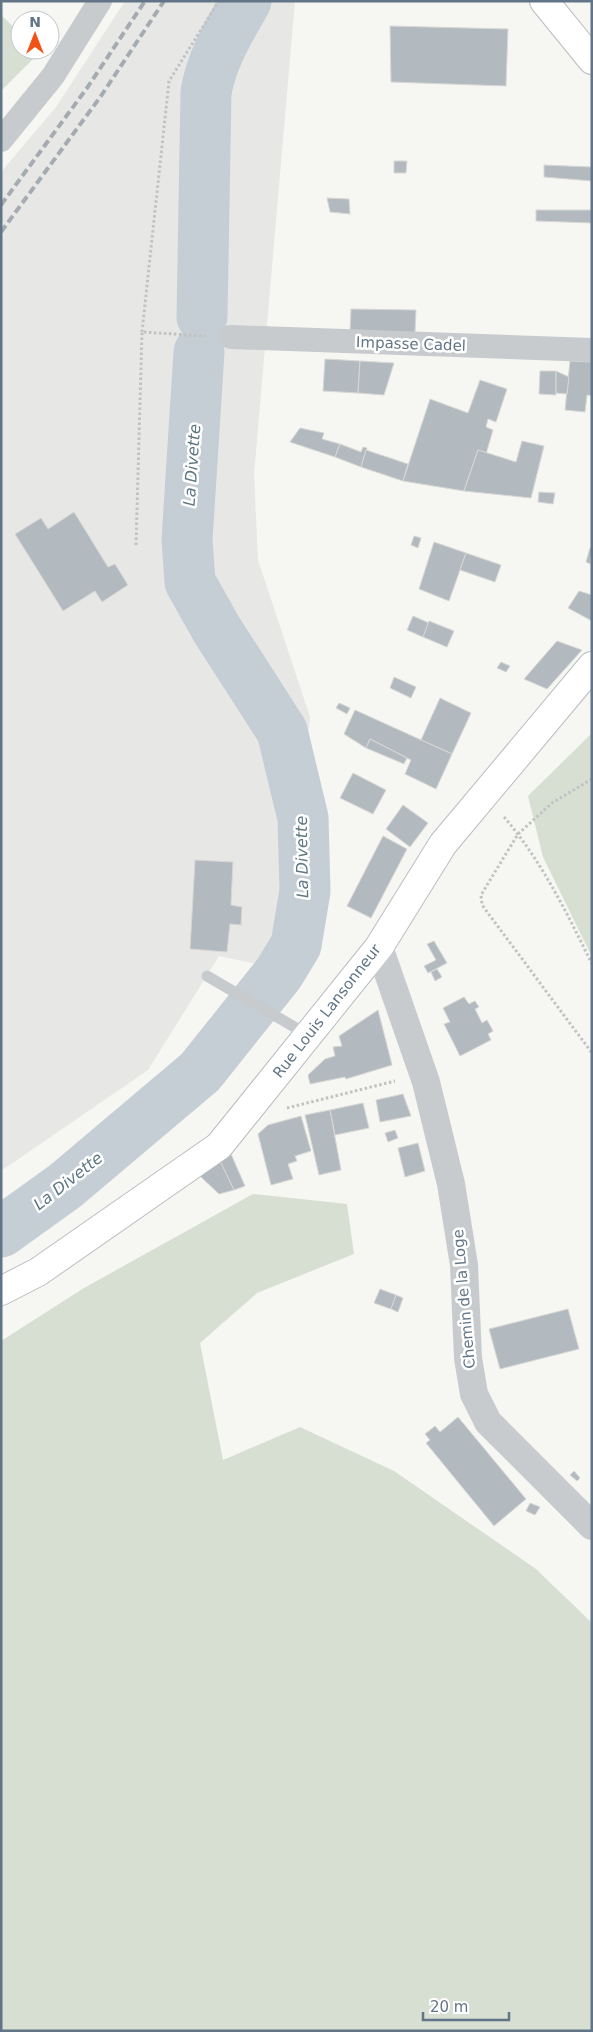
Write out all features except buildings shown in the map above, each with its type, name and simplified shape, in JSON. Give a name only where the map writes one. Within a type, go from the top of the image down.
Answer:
[{"type":"main road","points":[[544,1],[592,60]]},
{"type":"main road","name":"Rue Louis Lansonneur","points":[[1,1291],[38,1272],[219,1146],[379,947],[443,844],[592,666]]},
{"type":"street","points":[[1,140],[53,76],[100,1]]},
{"type":"street","name":"Impasse Cadel","points":[[231,337],[592,350]]},
{"type":"street","name":"Chemin de la Loge","points":[[379,947],[423,1074],[452,1193],[464,1265],[468,1358],[474,1394],[488,1422],[592,1526]]},
{"type":"lane","points":[[207,976],[308,1035]]},
{"type":"path","points":[[136,545],[142,332],[169,81],[218,1]]},
{"type":"path","points":[[142,332],[231,337]]},
{"type":"path","points":[[592,779],[552,803],[518,834],[481,895],[482,905],[592,1053]]},
{"type":"path","points":[[518,834],[548,880],[592,964]]},
{"type":"path","points":[[240,1120],[423,1074]]},
{"type":"shaded area","points":[[125,1],[295,1],[254,475],[258,560],[310,717],[295,852],[266,966],[219,956],[148,1070],[1,1171],[1,172],[56,107]]},
{"type":"shaded area","points":[[1,15],[10,24],[10,60],[32,60],[1,91]]},
{"type":"shaded area","points":[[592,733],[592,957],[543,857],[528,796]]},
{"type":"shaded area","points":[[253,1194],[347,1204],[354,1254],[257,1293],[200,1343],[223,1460],[300,1427],[394,1471],[536,1569],[592,1623],[592,2031],[1,2031],[1,1341],[84,1288]]},
{"type":"waterway","name":"La Divette","points":[[202,317],[206,92],[217,56],[246,1]]},
{"type":"waterway","name":"La Divette","points":[[1,1232],[65,1186],[200,1072],[279,973],[296,945],[305,891],[303,818],[282,731],[217,630],[190,582],[187,540],[199,352]]},
{"type":"railway","points":[[1,205],[87,88],[145,1]]},
{"type":"railway","points":[[1,232],[101,96],[164,1]]}]
